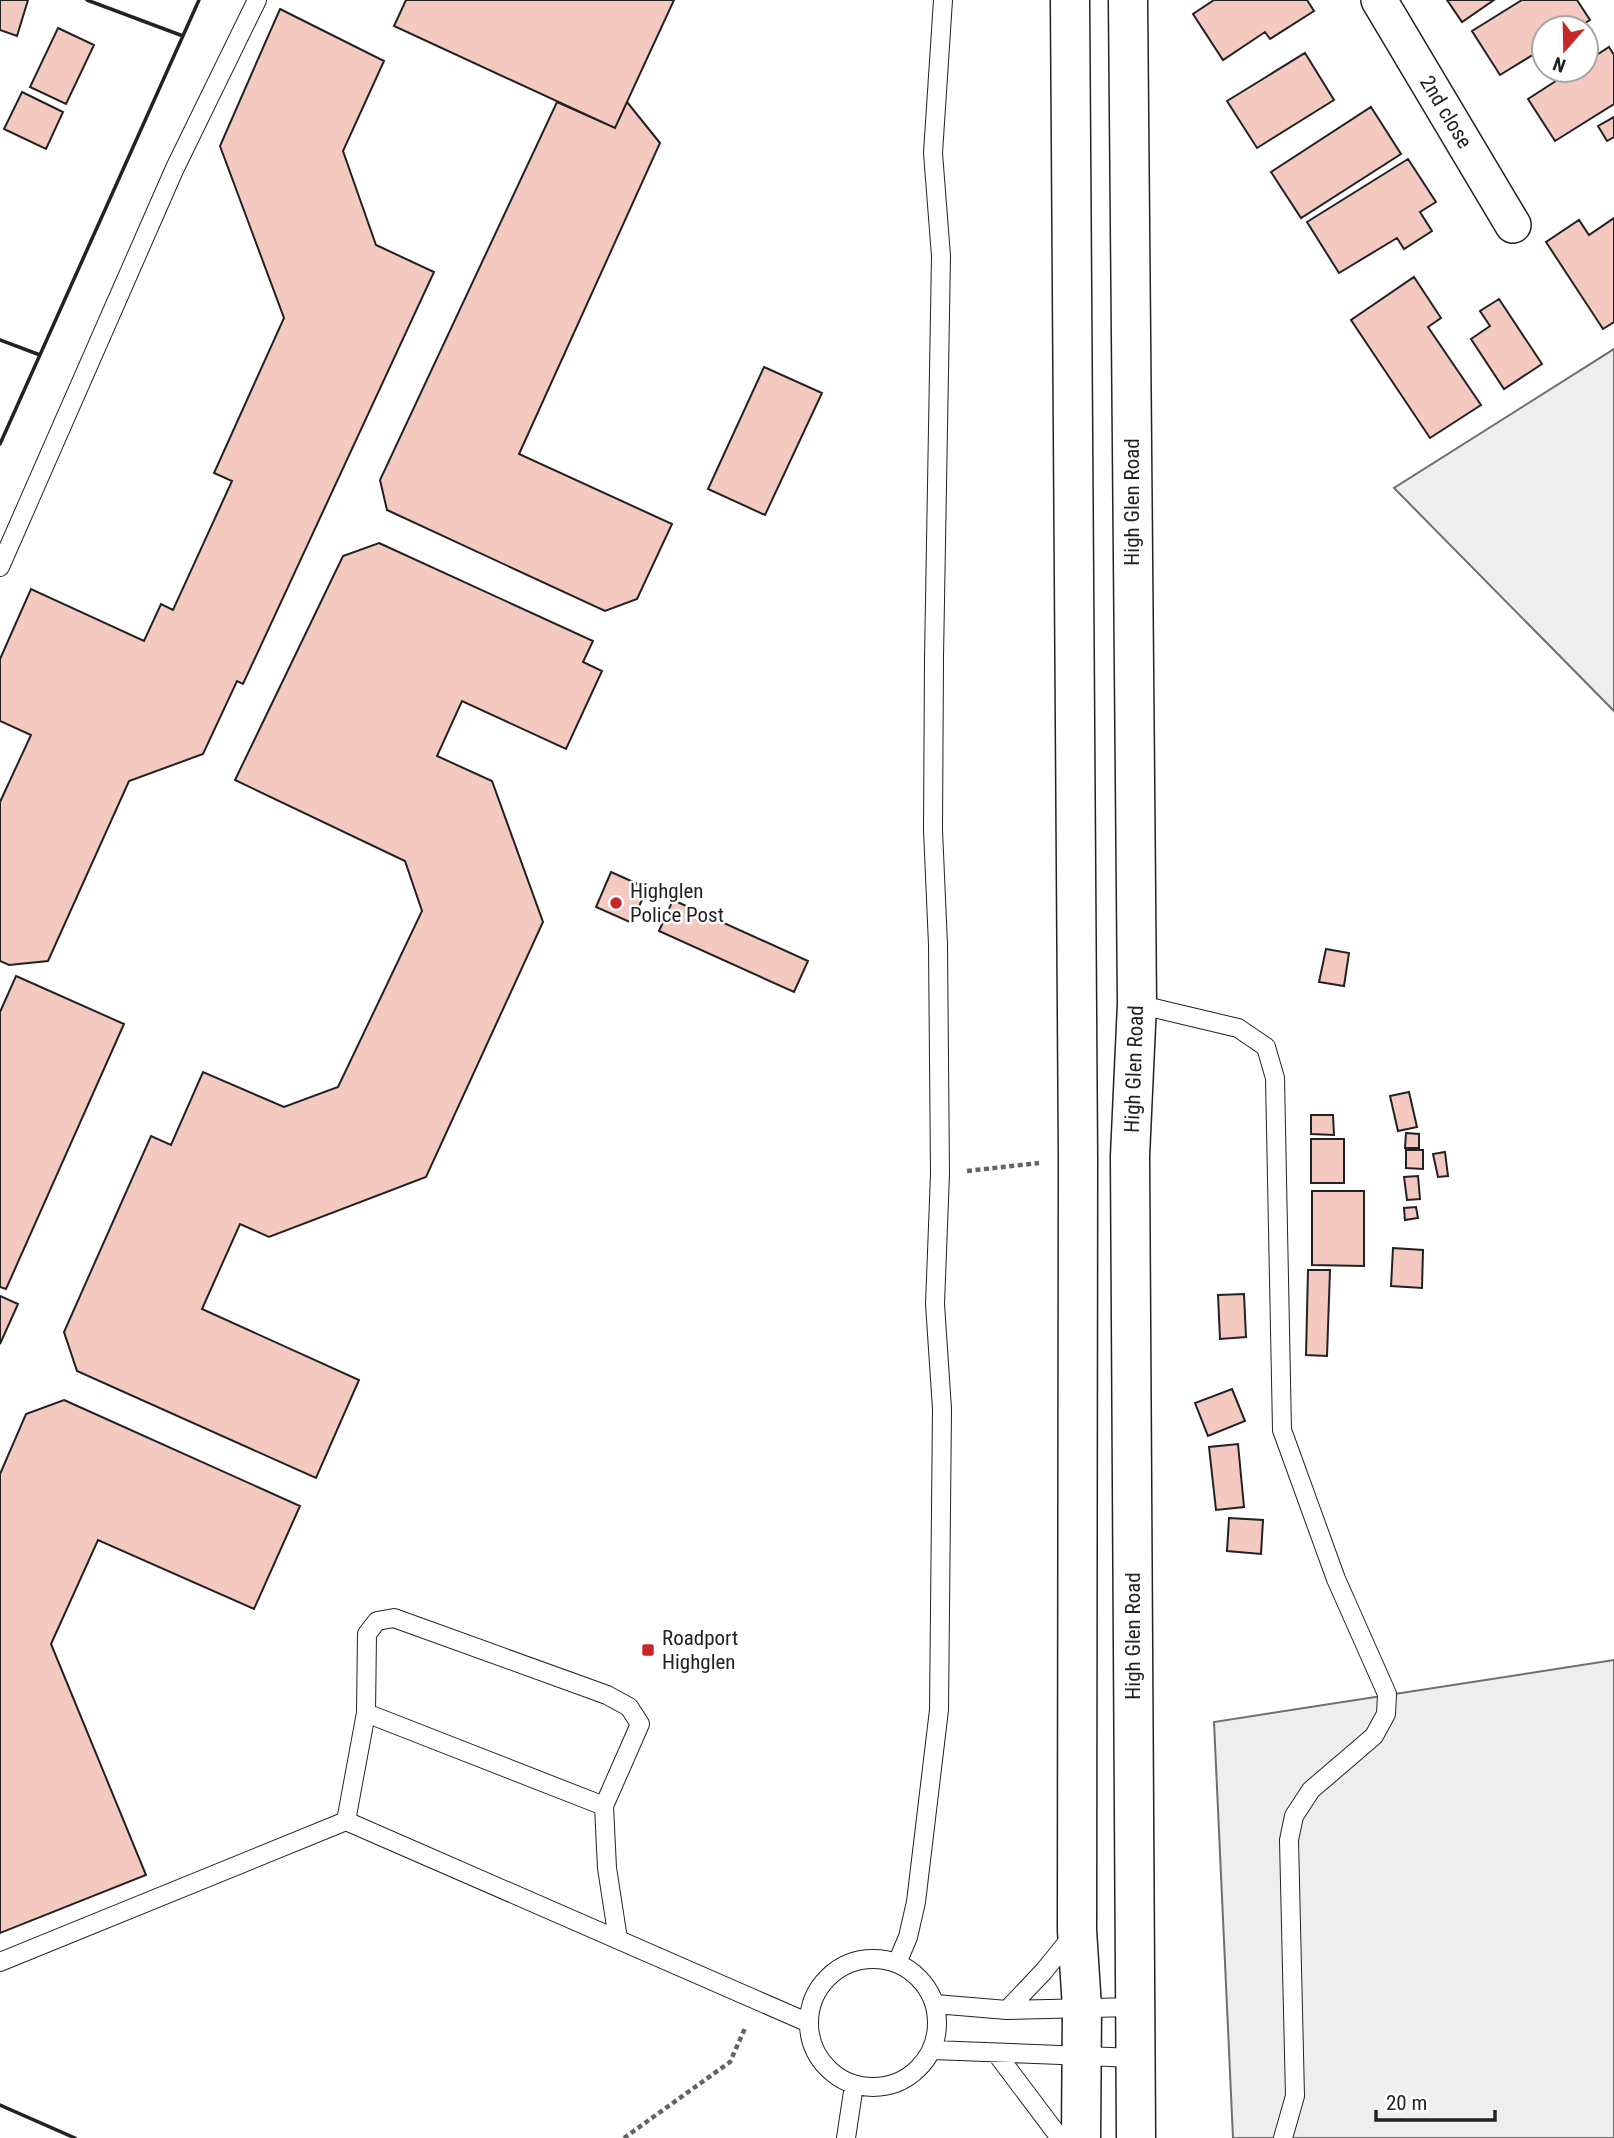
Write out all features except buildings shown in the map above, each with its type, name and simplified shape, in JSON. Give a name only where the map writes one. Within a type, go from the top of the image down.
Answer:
[{"type":"main road","points":[[1070,0],[1078,1158],[1077,1930],[1082,2008],[1081,2138]]},
{"type":"main road","name":"High Glen Road","points":[[1128,0],[1137,1004],[1130,1156],[1136,2138]]},
{"type":"street","name":"2nd close","points":[[1379,0],[1513,225]]},
{"type":"lane","points":[[0,567],[176,168],[257,0]]},
{"type":"lane","points":[[897,1963],[908,1937],[916,1902],[939,1710],[942,1409],[935,1304],[940,1174],[933,777],[941,256],[933,153],[943,0]]},
{"type":"lane","points":[[1137,1004],[1238,1028],[1266,1047],[1275,1078],[1282,1430],[1336,1579],[1387,1694],[1387,1714],[1374,1736],[1311,1790],[1294,1816],[1289,1840],[1295,2096],[1283,2138]]},
{"type":"lane","points":[[346,1822],[366,1713],[368,1634],[377,1621],[394,1618],[607,1695],[629,1707],[640,1724],[604,1806],[607,1868],[618,1939]]},
{"type":"lane","points":[[366,1713],[604,1806]]},
{"type":"lane","points":[[0,1962],[346,1822],[808,2023]]},
{"type":"lane","points":[[1007,2010],[1044,1971],[1077,1930]]},
{"type":"lane","points":[[866,1960],[897,1963],[913,1973],[926,1987],[935,2004],[938,2027],[933,2050],[922,2066],[908,2078],[891,2086],[872,2088],[854,2085],[836,2075],[821,2061],[812,2043],[808,2023],[812,2002],[822,1984],[837,1970],[866,1960]]},
{"type":"lane","points":[[935,2004],[1007,2010],[1134,2007]]},
{"type":"lane","points":[[933,2050],[1135,2058]]},
{"type":"lane","points":[[996,2053],[1060,2138]]},
{"type":"lane","points":[[846,2138],[854,2085]]},
{"type":"path","points":[[940,1174],[1078,1158]]},
{"type":"path","points":[[624,2138],[730,2062],[756,2002]]},
{"type":"shaded area","points":[[1614,349],[1614,711],[1394,488]]},
{"type":"shaded area","points":[[1614,1660],[1614,2138],[1233,2138],[1214,1722]]},
{"type":"wall","points":[[87,0],[183,36]]},
{"type":"wall","points":[[0,444],[199,0]]},
{"type":"wall","points":[[0,340],[40,355]]},
{"type":"wall","points":[[0,2105],[75,2138]]},
{"type":"place","name":"Highglen Police Post","points":[[616,903]]},
{"type":"place","name":"Roadport Highglen","points":[[648,1650]]}]
